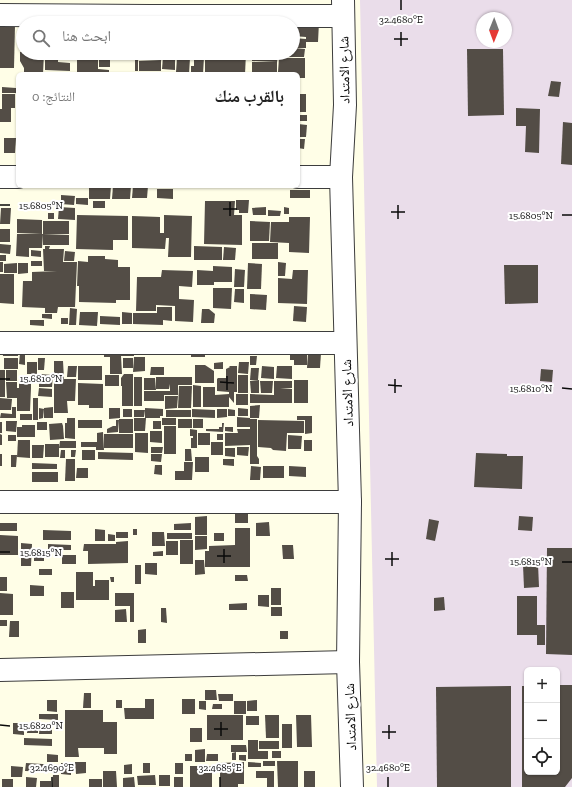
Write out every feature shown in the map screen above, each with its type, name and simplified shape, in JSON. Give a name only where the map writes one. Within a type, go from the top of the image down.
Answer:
[{"type":"street","points":[[0,15],[149,16],[343,8]]},
{"type":"street","name":"شارع الامتداد","points":[[343,8],[345,105],[341,177],[350,502],[348,662],[352,787]]},
{"type":"street","points":[[0,176],[16,177]]},
{"type":"street","points":[[300,177],[341,177]]},
{"type":"street","points":[[0,343],[345,343]]},
{"type":"street","points":[[0,502],[350,502]]},
{"type":"street","points":[[0,670],[348,662]]},
{"type":"shaded area","points":[[360,0],[572,0],[572,787],[377,787]]},
{"type":"building","points":[[319,22],[318,42],[306,42],[306,48],[300,48],[300,39],[306,39],[306,37],[300,37],[300,24]]},
{"type":"building","points":[[0,24],[15,25],[14,68],[0,68]]},
{"type":"building","points":[[300,49],[305,49],[304,57],[300,57]]},
{"type":"building","points":[[467,49],[503,49],[504,115],[468,116]]},
{"type":"building","points":[[300,58],[305,58],[305,78],[300,78],[300,72],[278,72],[279,60],[300,60]]},
{"type":"building","points":[[44,60],[43,72],[24,72],[24,68],[20,61]]},
{"type":"building","points":[[45,60],[58,60],[58,62],[70,63],[70,71],[45,70]]},
{"type":"building","points":[[77,60],[98,60],[98,69],[109,70],[109,72],[77,72]]},
{"type":"building","points":[[99,60],[110,60],[110,67],[99,67]]},
{"type":"building","points":[[135,60],[138,60],[138,71],[135,71]]},
{"type":"building","points":[[138,60],[161,60],[161,61]]},
{"type":"building","points":[[163,60],[175,60],[175,70],[162,69]]},
{"type":"building","points":[[177,60],[190,60],[189,72],[176,72]]},
{"type":"building","points":[[194,60],[204,60],[203,72],[191,72],[191,66],[194,66]]},
{"type":"building","points":[[205,60],[246,60],[245,72],[205,72]]},
{"type":"building","points":[[252,60],[277,60],[277,62]]},
{"type":"building","points":[[139,61],[161,61],[161,71],[139,71]]},
{"type":"building","points":[[252,62],[277,62],[277,72],[252,72]]},
{"type":"building","points":[[551,81],[561,82],[559,97],[548,96]]},
{"type":"building","points":[[2,87],[16,88],[16,93],[2,93]]},
{"type":"building","points":[[2,94],[15,94],[15,108],[11,108],[11,122],[0,122]]},
{"type":"building","points":[[300,94],[306,94],[306,112],[300,112]]},
{"type":"building","points":[[516,108],[540,109],[539,153],[525,152],[526,126],[516,126]]},
{"type":"building","points":[[300,115],[307,115],[307,121],[300,121]]},
{"type":"building","points":[[563,122],[572,123],[572,165],[561,164]]},
{"type":"building","points":[[300,124],[307,125],[306,137],[300,137]]},
{"type":"building","points":[[4,138],[16,138],[15,153],[4,153]]},
{"type":"building","points":[[300,139],[305,139],[304,149],[300,148]]},
{"type":"building","points":[[89,188],[111,188],[110,199],[89,199]]},
{"type":"building","points":[[113,188],[131,188],[130,199],[112,199]]},
{"type":"building","points":[[133,188],[148,188],[147,198],[132,198]]},
{"type":"building","points":[[157,189],[173,189],[173,199],[157,198]]},
{"type":"building","points":[[290,190],[310,190],[310,198],[290,198]]},
{"type":"building","points":[[61,195],[75,196],[74,205],[61,204]]},
{"type":"building","points":[[76,198],[88,198],[88,205],[76,204]]},
{"type":"building","points":[[236,200],[249,200],[248,213],[239,213],[239,210],[236,210]]},
{"type":"building","points":[[93,201],[105,201],[105,208],[93,208]]},
{"type":"building","points":[[205,201],[235,201],[234,215],[242,215],[242,245],[204,244]]},
{"type":"building","points":[[59,207],[75,208],[75,220],[58,219]]},
{"type":"building","points":[[266,207],[266,215],[253,215],[252,208]]},
{"type":"building","points":[[284,207],[289,208],[289,214],[284,214]]},
{"type":"building","points":[[1,208],[11,208],[10,224],[0,224]]},
{"type":"building","points":[[268,210],[281,211],[280,216],[268,216]]},
{"type":"building","points":[[48,213],[54,213],[54,219],[48,219]]},
{"type":"building","points":[[77,215],[128,216],[128,240],[113,240],[113,250],[76,249]]},
{"type":"building","points":[[164,215],[192,216],[191,257],[168,257],[169,238],[166,238],[165,249],[132,248],[132,216],[160,217],[160,233],[164,233]]},
{"type":"building","points":[[289,217],[310,217],[309,253],[289,252],[289,243],[270,242],[271,222],[289,222]]},
{"type":"building","points":[[17,219],[42,220],[42,234],[17,233]]},
{"type":"building","points":[[43,221],[69,221],[69,234],[43,234]]},
{"type":"building","points":[[250,221],[270,222],[269,241],[250,241]]},
{"type":"building","points":[[0,229],[10,229],[10,242],[0,242]]},
{"type":"building","points":[[17,234],[43,234],[42,248],[29,248],[29,257],[16,256]]},
{"type":"building","points":[[43,234],[69,235],[69,245],[43,245]]},
{"type":"building","points":[[252,243],[278,243],[278,259],[252,259]]},
{"type":"building","points":[[0,244],[11,245],[10,254],[0,253]]},
{"type":"building","points":[[45,246],[50,246],[49,249],[64,249],[63,262],[77,262],[75,307],[58,307],[57,313],[45,313],[45,308],[22,307],[23,281],[32,281],[32,272],[57,271],[44,271],[43,249],[45,249]]},
{"type":"building","points":[[194,246],[222,247],[222,260],[194,260]]},
{"type":"building","points":[[224,247],[236,248],[235,260],[223,260]]},
{"type":"building","points":[[31,250],[41,251],[41,257],[31,256]]},
{"type":"building","points":[[65,251],[75,252],[74,261],[64,261]]},
{"type":"building","points":[[0,255],[6,255],[6,261],[0,261]]},
{"type":"building","points":[[88,256],[105,256],[105,259],[118,260],[118,267],[130,267],[130,300],[116,300],[116,303],[79,302],[79,286],[77,286],[78,261],[88,262]]},
{"type":"building","points":[[31,261],[42,261],[42,266],[31,266]]},
{"type":"building","points":[[0,262],[3,262],[3,272],[0,272]]},
{"type":"building","points":[[278,262],[286,263],[285,276],[278,276]]},
{"type":"building","points":[[17,263],[17,273],[4,273],[4,264]]},
{"type":"building","points":[[18,263],[28,263],[28,273],[18,274]]},
{"type":"building","points":[[248,263],[262,264],[261,289],[247,289]]},
{"type":"building","points":[[504,265],[538,265],[538,303],[505,304]]},
{"type":"building","points":[[213,266],[232,267],[232,282],[214,282],[214,285],[197,285],[197,270],[213,271]]},
{"type":"building","points":[[235,269],[245,270],[244,287],[234,287]]},
{"type":"building","points":[[162,270],[193,271],[192,287],[179,286],[179,299],[194,300],[193,322],[175,321],[175,306],[156,305],[156,311],[136,311],[137,277],[161,277]]},
{"type":"building","points":[[293,270],[308,270],[307,304],[278,303],[278,278],[292,279]]},
{"type":"building","points":[[0,274],[14,274],[14,304],[0,303]]},
{"type":"building","points":[[213,288],[232,288],[231,309],[213,308]]},
{"type":"building","points":[[235,289],[244,289],[244,303],[234,302]]},
{"type":"building","points":[[250,294],[267,295],[266,310],[250,309]]},
{"type":"building","points":[[294,306],[307,307],[306,322],[293,321]]},
{"type":"building","points":[[157,307],[172,307],[172,321],[163,320],[163,325],[133,324],[133,313],[157,313]]},
{"type":"building","points":[[70,308],[77,309],[76,325],[69,325]]},
{"type":"building","points":[[202,309],[209,309],[215,314],[214,323],[201,323]]},
{"type":"building","points":[[80,312],[98,312],[97,326],[79,325]]},
{"type":"building","points":[[122,312],[132,313],[132,324],[122,324]]},
{"type":"building","points":[[42,314],[52,314],[52,319],[42,318]]},
{"type":"building","points":[[100,316],[120,317],[120,325],[100,324]]},
{"type":"building","points":[[61,318],[68,318],[68,324],[61,324]]},
{"type":"building","points":[[30,320],[44,320],[44,326],[30,325]]},
{"type":"building","points":[[2,347],[19,347],[18,356],[3,356]]},
{"type":"building","points":[[134,347],[134,356],[121,356],[122,374],[110,374],[110,357],[104,357],[104,348]]},
{"type":"building","points":[[191,351],[205,352],[205,357],[191,357]]},
{"type":"building","points":[[20,353],[25,353],[25,365],[19,364]]},
{"type":"building","points":[[308,353],[321,353],[320,368],[307,368]]},
{"type":"building","points":[[290,354],[307,354],[307,365],[294,365],[294,360],[290,360]]},
{"type":"building","points":[[250,356],[257,356],[256,365],[250,365]]},
{"type":"building","points":[[134,357],[145,357],[145,371],[133,372]]},
{"type":"building","points":[[4,358],[18,358],[18,369],[4,369]]},
{"type":"building","points":[[38,358],[45,358],[44,370],[38,370]]},
{"type":"building","points":[[123,358],[133,358],[133,368],[123,368]]},
{"type":"building","points":[[54,361],[63,361],[64,379],[76,379],[75,401],[67,401],[68,413],[54,413]]},
{"type":"building","points":[[27,362],[37,362],[37,374],[27,374]]},
{"type":"building","points":[[223,362],[223,369],[214,369],[214,363]]},
{"type":"building","points":[[239,362],[249,362],[248,374],[238,373]]},
{"type":"building","points":[[195,365],[205,365],[214,371],[214,383],[195,383]]},
{"type":"building","points":[[68,366],[77,366],[76,377],[67,377]]},
{"type":"building","points":[[78,366],[102,366],[102,380],[78,380]]},
{"type":"building","points":[[229,366],[237,366],[237,392],[234,392],[234,403],[229,397],[229,407],[203,407],[203,387],[215,387],[215,395],[229,394],[229,392],[217,391],[217,379],[226,378],[226,369],[230,367]]},
{"type":"building","points":[[262,366],[274,367],[274,379],[261,378]]},
{"type":"building","points":[[277,366],[292,366],[292,379],[276,378]]},
{"type":"building","points":[[151,367],[164,367],[164,375],[150,375]]},
{"type":"building","points":[[251,368],[259,368],[258,380],[250,380]]},
{"type":"building","points":[[541,369],[553,370],[552,382],[540,381]]},
{"type":"building","points":[[0,370],[5,370],[5,397],[0,397]]},
{"type":"building","points":[[6,370],[17,370],[17,381],[6,381]]},
{"type":"building","points":[[39,374],[53,375],[52,387],[39,387]]},
{"type":"building","points":[[124,374],[133,374],[133,406],[122,406],[121,378]]},
{"type":"building","points":[[105,375],[119,375],[119,386],[105,386]]},
{"type":"building","points":[[238,375],[248,375],[248,393],[238,393]]},
{"type":"building","points":[[134,377],[142,377],[142,406],[134,406]]},
{"type":"building","points":[[156,377],[192,377],[192,385],[178,385],[178,395],[164,395],[164,401],[144,401],[144,391],[170,391],[170,384],[169,389],[156,389]]},
{"type":"building","points":[[144,378],[155,378],[156,390],[144,390]]},
{"type":"building","points":[[19,380],[31,380],[30,411],[17,411],[17,398],[7,398],[6,382],[17,382],[17,388],[19,388]]},
{"type":"building","points":[[259,380],[259,393],[251,393],[250,381]]},
{"type":"building","points":[[294,380],[308,380],[308,403],[294,403]]},
{"type":"building","points":[[260,381],[273,381],[272,393],[261,393]]},
{"type":"building","points":[[274,381],[292,381],[292,388],[280,389],[292,389],[292,403],[250,403],[250,394],[274,395]]},
{"type":"building","points":[[78,383],[103,384],[103,408],[89,408],[89,405],[78,405]]},
{"type":"building","points":[[193,385],[201,386],[201,407],[193,407]]},
{"type":"building","points":[[179,386],[192,386],[191,408],[178,408]]},
{"type":"building","points":[[39,388],[52,389],[52,397],[38,396]]},
{"type":"building","points":[[236,394],[248,394],[248,405],[236,405]]},
{"type":"building","points":[[165,396],[178,396],[177,408],[165,409]]},
{"type":"building","points":[[0,398],[12,399],[11,410],[0,410]]},
{"type":"building","points":[[33,398],[38,398],[38,420],[33,420]]},
{"type":"building","points":[[260,405],[259,418],[250,418],[250,406]]},
{"type":"building","points":[[12,407],[16,407],[16,418],[0,418],[1,413],[12,414]]},
{"type":"building","points":[[53,407],[53,418],[44,418],[44,408]]},
{"type":"building","points":[[39,408],[44,409],[43,418],[39,419]]},
{"type":"building","points":[[109,408],[120,408],[120,418],[109,419]]},
{"type":"building","points":[[145,408],[163,409],[163,416],[160,416],[160,418],[145,418]]},
{"type":"building","points":[[238,408],[248,409],[248,416],[238,416]]},
{"type":"building","points":[[123,409],[132,409],[132,417],[123,417]]},
{"type":"building","points":[[192,409],[215,410],[215,418],[192,417]]},
{"type":"building","points":[[217,409],[227,409],[227,417],[217,418]]},
{"type":"building","points":[[228,409],[235,410],[235,416],[228,416]]},
{"type":"building","points":[[134,410],[145,410],[144,417],[134,417]]},
{"type":"building","points":[[166,410],[191,410],[191,417],[166,417]]},
{"type":"building","points":[[20,414],[32,414],[32,420],[20,420]]},
{"type":"building","points":[[297,416],[312,416],[312,433],[305,434],[305,420],[297,420]]},
{"type":"building","points":[[237,417],[250,418],[250,427],[237,427]]},
{"type":"building","points":[[67,418],[75,418],[75,439],[65,438],[65,423],[67,423]]},
{"type":"building","points":[[134,418],[146,418],[145,431],[134,431]]},
{"type":"building","points":[[162,418],[176,418],[176,425],[162,425]]},
{"type":"building","points":[[119,419],[133,419],[133,433],[119,433]]},
{"type":"building","points":[[178,419],[192,419],[192,428],[178,428]]},
{"type":"building","points":[[193,419],[203,419],[203,428],[193,428]]},
{"type":"building","points":[[250,419],[257,419],[257,456],[259,459],[259,464],[250,464]]},
{"type":"building","points":[[78,420],[102,420],[102,428],[78,428]]},
{"type":"building","points":[[116,420],[119,420],[118,432],[107,433],[107,429],[116,426]]},
{"type":"building","points":[[258,420],[304,421],[304,433],[287,433],[286,451],[258,447]]},
{"type":"building","points":[[6,421],[17,421],[16,432],[6,431]]},
{"type":"building","points":[[153,421],[161,421],[161,429],[153,429]]},
{"type":"building","points":[[0,422],[2,422],[2,433],[0,433]]},
{"type":"building","points":[[37,422],[47,422],[47,430],[37,430]]},
{"type":"building","points":[[62,423],[64,439],[50,440],[49,424]]},
{"type":"building","points":[[222,423],[224,423],[223,432],[206,431],[206,429],[219,429],[219,427],[222,427]]},
{"type":"building","points":[[22,425],[35,425],[35,437],[17,437],[17,427],[22,427]]},
{"type":"building","points":[[164,426],[176,426],[176,454],[164,454]]},
{"type":"building","points":[[225,427],[233,427],[233,432],[225,431]]},
{"type":"building","points":[[190,429],[197,430],[197,448],[191,448],[191,438],[193,438],[193,436],[190,436]]},
{"type":"building","points":[[237,429],[250,429],[250,445],[225,446],[225,433],[238,433]]},
{"type":"building","points":[[150,431],[162,431],[162,443],[150,442]]},
{"type":"building","points":[[103,432],[104,450],[96,450],[96,447],[81,447],[81,442],[97,442],[97,433]]},
{"type":"building","points":[[135,433],[148,433],[148,453],[135,452]]},
{"type":"building","points":[[198,433],[210,433],[210,445],[198,445]]},
{"type":"building","points":[[0,434],[2,435],[2,445],[0,445]]},
{"type":"building","points":[[104,434],[133,434],[133,448],[104,448]]},
{"type":"building","points":[[217,434],[223,434],[223,440],[217,440]]},
{"type":"building","points":[[8,435],[16,435],[16,441],[8,441]]},
{"type":"building","points":[[288,435],[302,436],[301,449],[288,449]]},
{"type":"building","points":[[18,440],[30,440],[30,458],[17,457]]},
{"type":"building","points":[[304,440],[312,440],[312,451],[304,451]]},
{"type":"building","points":[[60,441],[76,441],[76,448],[59,448]]},
{"type":"building","points":[[211,442],[223,442],[223,455],[211,455]]},
{"type":"building","points":[[45,444],[59,444],[59,457],[45,457]]},
{"type":"building","points":[[32,445],[44,445],[43,458],[32,458]]},
{"type":"building","points":[[151,447],[163,447],[162,453],[151,453]]},
{"type":"building","points":[[237,447],[249,447],[248,456],[237,455]]},
{"type":"building","points":[[225,448],[235,448],[235,457],[225,456]]},
{"type":"building","points":[[185,449],[191,449],[192,461],[185,461]]},
{"type":"building","points":[[61,450],[65,450],[65,458],[60,458]]},
{"type":"building","points":[[71,450],[76,450],[75,457],[71,457]]},
{"type":"building","points":[[82,450],[95,450],[95,460],[82,460]]},
{"type":"building","points":[[98,452],[133,453],[133,460],[98,459]]},
{"type":"building","points":[[476,453],[523,456],[522,489],[474,487]]},
{"type":"building","points":[[0,454],[2,454],[2,466],[0,466]]},
{"type":"building","points":[[151,454],[162,454],[161,462],[151,461]]},
{"type":"building","points":[[11,455],[17,455],[16,467],[11,467]]},
{"type":"building","points":[[195,457],[209,457],[209,472],[195,472]]},
{"type":"building","points":[[66,459],[75,459],[75,481],[65,481]]},
{"type":"building","points":[[223,459],[234,459],[234,466],[223,465]]},
{"type":"building","points":[[184,462],[193,462],[192,480],[175,480],[175,471],[184,471]]},
{"type":"building","points":[[32,463],[57,464],[57,469],[32,469]]},
{"type":"building","points":[[155,465],[162,465],[162,475],[154,474]]},
{"type":"building","points":[[251,466],[261,467],[260,480],[250,480]]},
{"type":"building","points":[[263,466],[284,466],[284,478],[263,478]]},
{"type":"building","points":[[289,466],[306,467],[306,477],[289,476]]},
{"type":"building","points":[[77,468],[88,468],[88,478],[76,478]]},
{"type":"building","points":[[32,472],[58,472],[58,482],[32,482]]},
{"type":"building","points":[[235,511],[248,511],[248,523],[235,523]]},
{"type":"building","points":[[207,516],[207,535],[195,535],[195,517]]},
{"type":"building","points":[[519,516],[533,517],[532,531],[518,530]]},
{"type":"building","points":[[429,519],[439,521],[435,541],[426,539]]},
{"type":"building","points":[[269,522],[270,536],[256,536],[256,523]]},
{"type":"building","points":[[0,523],[17,523],[17,531],[0,531]]},
{"type":"building","points":[[191,523],[191,530],[174,530],[174,524]]},
{"type":"building","points":[[235,528],[250,528],[250,567],[205,567],[205,551],[209,551],[209,546],[235,545]]},
{"type":"building","points":[[95,529],[105,530],[105,541],[95,541]]},
{"type":"building","points":[[133,529],[137,529],[137,535],[133,535]]},
{"type":"building","points":[[43,530],[71,531],[71,540],[43,540]]},
{"type":"building","points":[[116,532],[128,532],[128,538],[116,538]]},
{"type":"building","points":[[152,532],[164,532],[165,546],[152,546]]},
{"type":"building","points":[[167,533],[192,533],[192,539],[167,539]]},
{"type":"building","points":[[214,533],[224,533],[224,541],[214,541]]},
{"type":"building","points":[[108,534],[115,535],[115,541],[108,541]]},
{"type":"building","points":[[0,535],[18,536],[18,555],[0,555]]},
{"type":"building","points":[[195,536],[207,536],[207,549],[195,550]]},
{"type":"building","points":[[180,540],[193,540],[193,564],[180,564]]},
{"type":"building","points":[[128,541],[128,563],[88,564],[88,551],[83,551],[84,544],[116,544],[116,542]]},
{"type":"building","points":[[166,541],[178,541],[178,555],[166,555]]},
{"type":"building","points":[[21,543],[32,544],[31,566],[21,566]]},
{"type":"building","points":[[48,544],[71,545],[71,550],[48,550]]},
{"type":"building","points":[[282,545],[293,545],[294,559],[283,559]]},
{"type":"building","points":[[547,548],[572,548],[572,655],[546,654]]},
{"type":"building","points":[[34,550],[44,550],[44,561],[34,561]]},
{"type":"building","points":[[163,551],[163,556],[153,556],[153,552]]},
{"type":"building","points":[[62,555],[76,555],[76,564],[62,564]]},
{"type":"building","points":[[195,560],[204,560],[205,574],[195,575]]},
{"type":"building","points":[[145,563],[157,563],[157,575],[145,574]]},
{"type":"building","points":[[538,564],[539,587],[524,588],[523,565]]},
{"type":"building","points":[[135,565],[141,565],[141,584],[135,584]]},
{"type":"building","points":[[39,569],[52,569],[52,575],[39,575]]},
{"type":"building","points":[[76,572],[93,572],[93,586],[95,586],[95,580],[109,580],[109,600],[76,600]]},
{"type":"building","points":[[235,575],[247,575],[248,581],[235,581]]},
{"type":"building","points":[[0,577],[7,577],[7,591],[0,591]]},
{"type":"building","points":[[110,577],[114,577],[114,582],[111,582]]},
{"type":"building","points":[[30,585],[44,586],[44,596],[30,596]]},
{"type":"building","points":[[271,588],[281,588],[281,605],[271,605]]},
{"type":"building","points":[[61,592],[74,592],[74,608],[61,608]]},
{"type":"building","points":[[0,593],[13,594],[13,615],[0,615]]},
{"type":"building","points":[[115,593],[134,593],[134,622],[130,622],[130,606],[115,606]]},
{"type":"building","points":[[258,595],[269,595],[269,607],[258,606]]},
{"type":"building","points":[[517,596],[537,596],[537,635],[517,635]]},
{"type":"building","points":[[444,597],[445,610],[434,611],[434,598]]},
{"type":"building","points":[[247,603],[247,610],[229,610],[229,604]]},
{"type":"building","points":[[271,607],[282,607],[282,616],[271,616]]},
{"type":"building","points":[[161,608],[166,608],[167,623],[161,622]]},
{"type":"building","points":[[126,609],[127,622],[115,622],[115,610]]},
{"type":"building","points":[[0,620],[7,620],[7,626],[0,626]]},
{"type":"building","points":[[10,621],[19,621],[19,637],[9,637]]},
{"type":"building","points":[[537,625],[545,625],[545,645],[537,645]]},
{"type":"building","points":[[146,629],[146,643],[138,643],[138,630]]},
{"type":"building","points":[[280,631],[288,631],[288,639],[280,639]]},
{"type":"building","points":[[560,685],[572,685],[572,778],[565,787],[522,787],[522,686],[524,686],[524,775],[560,775]]},
{"type":"building","points":[[511,686],[511,787],[437,787],[436,687]]},
{"type":"building","points":[[205,690],[216,690],[217,700],[205,700]]},
{"type":"building","points":[[84,693],[91,693],[91,708],[83,708]]},
{"type":"building","points":[[218,694],[233,694],[233,701],[219,701]]},
{"type":"building","points":[[145,699],[154,699],[154,719],[125,719],[124,708],[145,708]]},
{"type":"building","points":[[182,699],[195,699],[195,714],[182,714]]},
{"type":"building","points":[[47,700],[57,700],[57,712],[47,711]]},
{"type":"building","points":[[116,700],[122,700],[122,708],[116,708]]},
{"type":"building","points":[[257,700],[257,711],[247,711],[247,701]]},
{"type":"building","points":[[199,701],[206,701],[206,710],[199,709]]},
{"type":"building","points":[[234,701],[246,701],[246,714],[234,714]]},
{"type":"building","points":[[213,704],[222,704],[222,709],[212,709]]},
{"type":"building","points":[[65,710],[103,710],[103,722],[117,722],[117,754],[104,754],[104,748],[78,748],[79,757],[65,757]]},
{"type":"building","points":[[39,714],[58,714],[58,720],[39,719]]},
{"type":"building","points":[[207,715],[243,715],[243,740],[207,740]]},
{"type":"building","points":[[265,715],[279,715],[279,738],[266,738]]},
{"type":"building","points":[[296,715],[311,715],[312,747],[297,747]]},
{"type":"building","points":[[246,716],[259,716],[259,725],[246,725]]},
{"type":"building","points":[[13,723],[24,723],[24,735],[13,734]]},
{"type":"building","points":[[27,723],[38,723],[38,733],[27,733]]},
{"type":"building","points":[[40,723],[52,724],[52,734],[39,734]]},
{"type":"building","points":[[282,724],[292,724],[292,748],[282,748]]},
{"type":"building","points":[[190,728],[202,728],[202,742],[190,742]]},
{"type":"building","points":[[24,738],[52,739],[52,746],[24,745]]},
{"type":"building","points":[[248,740],[258,740],[258,751],[268,751],[268,759],[248,759]]},
{"type":"building","points":[[259,741],[279,741],[279,749],[259,749]]},
{"type":"building","points":[[231,745],[246,745],[247,752],[231,752]]},
{"type":"building","points":[[205,749],[205,762],[195,762],[195,750]]},
{"type":"building","points":[[272,751],[281,751],[281,758],[272,758]]},
{"type":"building","points":[[236,752],[236,760],[232,760],[232,753]]},
{"type":"building","points":[[47,754],[58,755],[58,762],[47,762]]},
{"type":"building","points":[[185,754],[192,754],[192,761],[185,761]]},
{"type":"building","points":[[207,754],[218,754],[218,761],[206,761]]},
{"type":"building","points":[[239,755],[246,755],[246,761],[239,760]]},
{"type":"building","points":[[263,761],[275,761],[275,766],[263,766]]},
{"type":"building","points":[[277,761],[298,761],[298,787],[278,787]]},
{"type":"building","points":[[75,762],[86,762],[86,773],[76,774]]},
{"type":"building","points":[[244,762],[244,784],[238,784],[238,787],[220,787],[220,763]]},
{"type":"building","points":[[248,762],[261,763],[261,767],[248,767]]},
{"type":"building","points":[[26,763],[59,765],[58,772],[25,771]]},
{"type":"building","points":[[61,763],[71,763],[71,775],[61,774]]},
{"type":"building","points":[[143,763],[150,763],[150,773],[143,773]]},
{"type":"building","points":[[175,763],[183,763],[183,774],[175,774]]},
{"type":"building","points":[[132,764],[132,774],[124,774],[124,765]]},
{"type":"building","points":[[11,766],[23,767],[22,777],[11,777]]},
{"type":"building","points":[[190,766],[212,766],[212,787],[190,787]]},
{"type":"building","points":[[103,771],[116,771],[117,787],[103,787]]},
{"type":"building","points":[[256,771],[274,771],[274,787],[267,787],[267,778],[256,778]]},
{"type":"building","points":[[304,771],[315,771],[315,787],[304,787]]},
{"type":"building","points":[[53,775],[59,775],[59,787],[52,787]]},
{"type":"building","points":[[155,775],[156,785],[138,785],[137,776]]},
{"type":"building","points":[[159,775],[170,775],[170,786],[159,786]]},
{"type":"building","points":[[26,777],[37,778],[36,787],[26,787]]},
{"type":"building","points":[[134,777],[135,787],[123,787],[123,778]]},
{"type":"building","points":[[174,777],[183,777],[183,787],[174,787]]},
{"type":"building","points":[[2,779],[13,779],[13,787],[2,787]]},
{"type":"building","points":[[89,779],[102,779],[102,787],[89,787]]},
{"type":"building","points":[[40,781],[51,781],[51,787],[40,787]]}]
